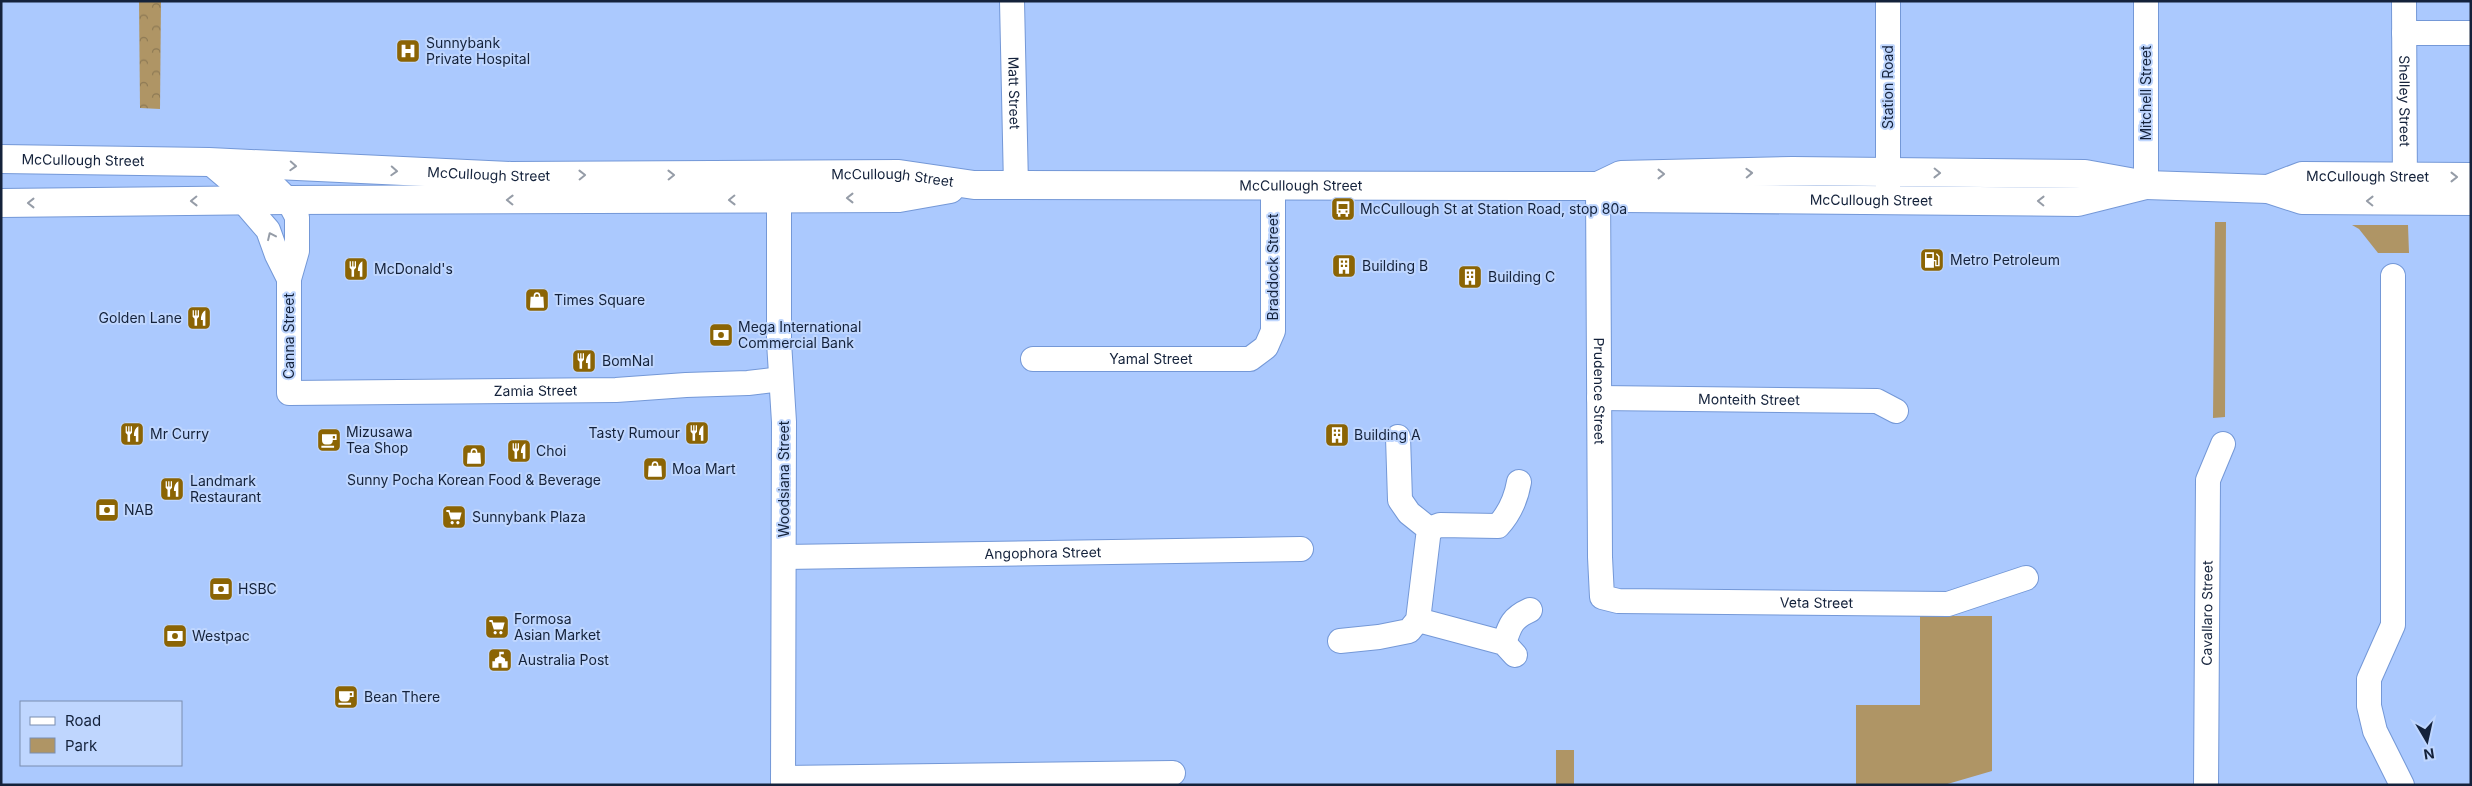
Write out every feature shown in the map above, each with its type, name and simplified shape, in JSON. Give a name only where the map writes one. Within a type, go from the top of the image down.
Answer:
[{"type":"main road","name":"McCullough Street","points":[[1,159],[209,162],[779,186],[899,198],[974,185],[1598,186],[1624,198],[2078,202],[2146,185]]},
{"type":"main road","name":"McCullough Street","points":[[1598,186],[1621,175],[1792,171],[2085,174],[2146,185],[2268,189],[2302,176],[2405,189],[2471,201]]},
{"type":"main road","name":"McCullough Street","points":[[2405,189],[2471,177]]},
{"type":"main road","name":"McCullough Street","points":[[1,203],[288,200],[779,186]]},
{"type":"street","name":"Matt Street","points":[[1012,1],[1016,186]]},
{"type":"street","name":"Station Road","points":[[1888,1],[1888,200]]},
{"type":"street","name":"Mitchell Street","points":[[2146,1],[2146,185]]},
{"type":"street","name":"Shelley Street","points":[[2404,1],[2405,189]]},
{"type":"street","points":[[2404,33],[2471,33]]},
{"type":"street","name":"Canna Street","points":[[209,162],[229,179],[259,180],[273,185],[288,200],[297,217],[297,251],[289,279],[288,393]]},
{"type":"street","name":"Woodsiana Street","points":[[779,186],[781,379],[784,422],[783,781]]},
{"type":"street","name":"Braddock Street","points":[[1266,347],[1273,331],[1273,186]]},
{"type":"street","name":"Prudence Street","points":[[1598,186],[1600,582],[1602,597]]},
{"type":"street","name":"Canna Street","points":[[242,200],[268,230],[277,255],[289,279]]},
{"type":"street","points":[[2393,276],[2393,625],[2369,679],[2369,706],[2374,732],[2402,785]]},
{"type":"street","name":"Yamal Street","points":[[1033,359],[1250,359],[1266,347]]},
{"type":"street","name":"Zamia Street","points":[[288,393],[616,390],[748,383],[781,379]]},
{"type":"street","name":"Monteith Street","points":[[1599,398],[1877,401],[1896,411]]},
{"type":"street","points":[[1398,437],[1400,500],[1409,513],[1429,529]]},
{"type":"street","name":"Cavallaro Street","points":[[2206,785],[2208,480],[2223,444]]},
{"type":"street","points":[[1429,529],[1440,525],[1498,526],[1507,516],[1517,495],[1519,482]]},
{"type":"street","points":[[1340,640],[1379,637],[1409,631],[1418,620],[1429,529]]},
{"type":"street","name":"Angophora Street","points":[[784,557],[1301,549]]},
{"type":"street","name":"Veta Street","points":[[1602,597],[1618,601],[1948,604],[2026,578]]},
{"type":"street","points":[[1418,620],[1510,649],[1509,627],[1517,616],[1530,610]]},
{"type":"street","points":[[783,781],[1173,773]]},
{"type":"green space","points":[[139,1],[161,1],[160,109],[140,108]]},
{"type":"green space","points":[[2215,222],[2226,222],[2225,417],[2213,418]]},
{"type":"green space","points":[[2352,225],[2408,225],[2409,253],[2378,253],[2359,229]]},
{"type":"green space","points":[[1920,616],[1992,616],[1992,771],[1944,785],[1856,785],[1856,705],[1920,705]]},
{"type":"green space","points":[[1556,750],[1574,750],[1574,785],[1556,785]]},
{"type":"place","name":"Sunnybank Private Hospital","points":[[408,51]]},
{"type":"place","name":"McCullough St at Station Road, stop 80a","points":[[1343,209]]},
{"type":"place","name":"Metro Petroleum","points":[[1932,260]]},
{"type":"place","name":"Building B","points":[[1344,266]]},
{"type":"place","name":"McDonald's","points":[[356,269]]},
{"type":"place","name":"Building C","points":[[1470,277]]},
{"type":"place","name":"Times Square","points":[[537,300]]},
{"type":"place","name":"Golden Lane","points":[[199,318]]},
{"type":"place","name":"Mega International Commercial Bank","points":[[721,335]]},
{"type":"place","name":"BomNal","points":[[584,361]]},
{"type":"place","name":"Tasty Rumour","points":[[697,433]]},
{"type":"place","name":"Mr Curry","points":[[132,434]]},
{"type":"place","name":"Building A","points":[[1337,435]]},
{"type":"place","name":"Mizusawa Tea Shop","points":[[329,440]]},
{"type":"place","name":"Choi","points":[[519,451]]},
{"type":"place","name":"Sunny Pocha Korean Food & Beverage","points":[[474,456]]},
{"type":"place","name":"Moa Mart","points":[[655,469]]},
{"type":"place","name":"Landmark Restaurant","points":[[172,489]]},
{"type":"place","name":"NAB","points":[[107,510]]},
{"type":"place","name":"Sunnybank Plaza","points":[[454,517]]},
{"type":"place","name":"HSBC","points":[[221,589]]},
{"type":"place","name":"Formosa Asian Market","points":[[497,627]]},
{"type":"place","name":"Westpac","points":[[175,636]]},
{"type":"place","name":"Australia Post","points":[[500,660]]},
{"type":"place","name":"Bean There","points":[[346,697]]}]
